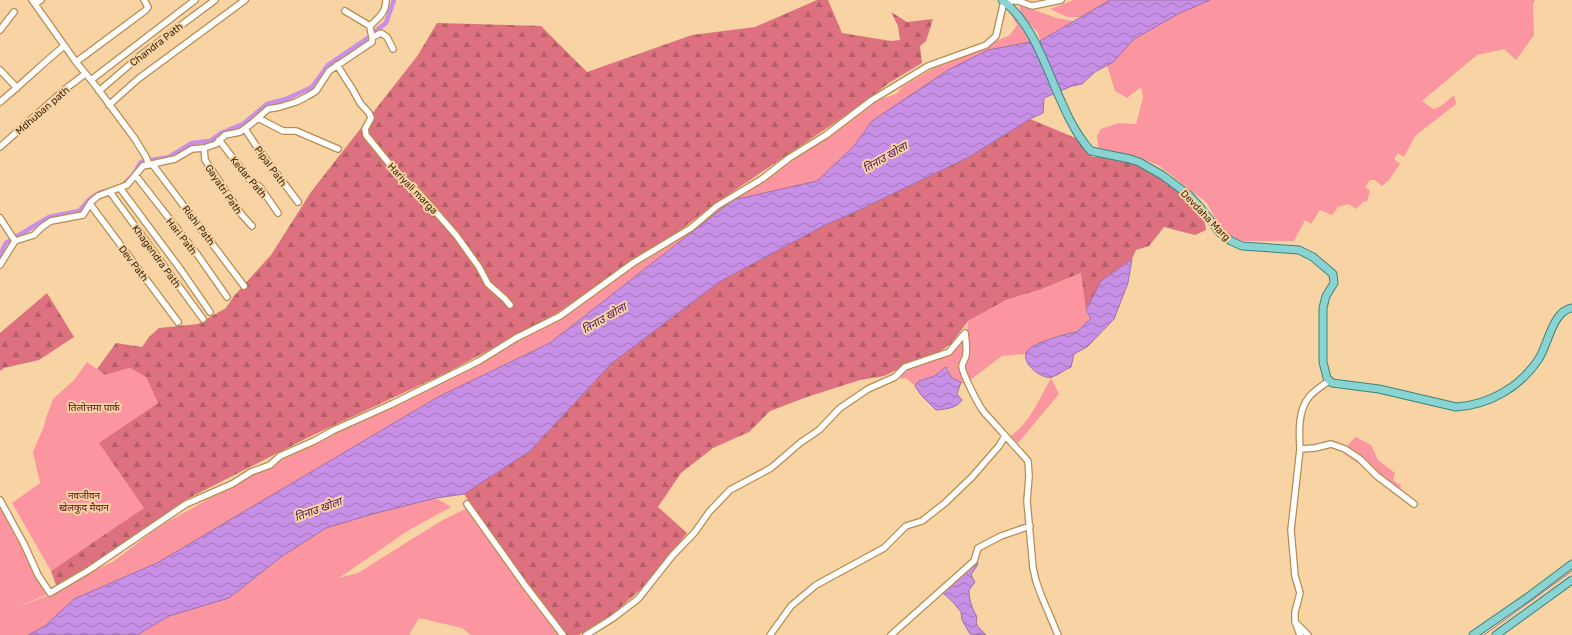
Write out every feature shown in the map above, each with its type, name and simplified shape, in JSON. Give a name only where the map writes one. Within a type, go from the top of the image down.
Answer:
[{"type":"main road","name":"Devdaha Marg","points":[[1003,1],[1018,14],[1034,42],[1069,117],[1091,151],[1130,159],[1162,175],[1189,195],[1220,233],[1231,241],[1242,246],[1299,250],[1313,258],[1333,274],[1334,283],[1326,296],[1323,308],[1323,362],[1329,381]]},
{"type":"main road","points":[[1329,381],[1335,384],[1378,389],[1456,407],[1467,406],[1493,398],[1514,387],[1540,358],[1550,332],[1559,316],[1566,309],[1572,308]]},
{"type":"main road","points":[[1473,635],[1572,564]]},
{"type":"main road","points":[[1496,635],[1572,580]]},
{"type":"street","points":[[34,2],[41,0]]},
{"type":"street","points":[[76,62],[146,10],[148,6],[144,0]]},
{"type":"street","points":[[91,80],[195,0]]},
{"type":"street","name":"Chandra Path","points":[[98,90],[141,55],[215,0]]},
{"type":"street","points":[[109,104],[159,63],[245,0]]},
{"type":"street","points":[[373,37],[370,32],[370,26],[382,14],[386,7],[386,0]]},
{"type":"street","points":[[0,500],[24,544],[38,575],[50,593],[89,570],[186,504],[232,484],[251,472],[270,465],[280,456],[314,441],[341,426],[392,404],[479,361],[516,338],[560,316],[633,263],[691,228],[717,206],[762,179],[789,158],[826,134],[872,100],[928,66],[986,45],[996,36],[1003,1],[1018,1],[1032,6],[1061,0]]},
{"type":"street","name":"Rishi Path","points":[[34,2],[64,46],[135,139],[151,165],[244,286]]},
{"type":"street","points":[[346,10],[370,26]]},
{"type":"street","points":[[0,30],[14,12]]},
{"type":"street","points":[[0,265],[14,241],[34,235],[42,227],[52,221],[83,215],[91,202],[98,196],[127,185],[143,166],[175,159],[192,149],[204,148],[216,144],[225,135],[240,132],[245,129],[268,109],[296,102],[316,90],[329,71],[372,42],[373,37],[381,33],[387,37],[393,49]]},
{"type":"street","points":[[0,102],[17,88],[40,65],[64,46]]},
{"type":"street","name":"Hariyali marga","points":[[337,65],[360,103],[369,113],[371,118],[366,129],[366,135],[396,172],[420,194],[456,235],[479,267],[488,284],[510,305]]},
{"type":"street","points":[[0,70],[17,88]]},
{"type":"street","name":"Mdhuban path","points":[[0,148],[64,90],[85,74]]},
{"type":"street","points":[[258,118],[283,132],[296,130],[338,149]]},
{"type":"street","name":"Pipal Path","points":[[245,129],[298,202]]},
{"type":"street","name":"Kedar Path","points":[[220,140],[249,179],[260,187],[278,213]]},
{"type":"street","name":"Gayatri Path","points":[[204,148],[205,160],[209,167],[242,215],[252,226]]},
{"type":"street","name":"Hari Path","points":[[136,176],[197,254],[227,297]]},
{"type":"street","points":[[120,188],[181,270],[210,312]]},
{"type":"street","name":"Khagendra Path","points":[[110,192],[203,319]]},
{"type":"street","name":"Dev Path","points":[[90,204],[178,322]]},
{"type":"street","points":[[0,218],[14,241]]},
{"type":"street","points":[[586,635],[638,599],[672,556],[695,532],[710,512],[730,490],[771,468],[800,443],[819,430],[840,408],[868,389],[895,377],[905,367],[949,352],[965,333],[967,342],[966,356],[962,366],[966,379],[983,411],[1028,462],[1029,476],[1027,500],[1030,541],[1036,581],[1058,635]]},
{"type":"street","points":[[1300,635],[1295,622],[1295,612],[1300,593],[1296,576],[1291,530],[1300,449],[1299,435],[1302,409],[1305,402],[1313,392],[1329,381]]},
{"type":"street","points":[[770,635],[791,606],[816,585],[884,548],[906,526],[922,522],[945,503],[972,478],[999,446],[1005,436]]},
{"type":"street","points":[[1300,449],[1314,448],[1331,444],[1345,449],[1360,459],[1377,476],[1414,504]]},
{"type":"street","points":[[467,504],[563,635]]},
{"type":"street","points":[[891,635],[974,561],[978,548],[1002,536],[1030,526]]},
{"type":"street","points":[[1295,622],[1308,635]]},
{"type":"green space","points":[[817,0],[828,0],[842,33],[891,41],[900,40],[898,26],[891,12],[907,22],[933,19],[926,41],[920,46],[922,63],[889,83],[858,107],[554,315],[448,372],[309,437],[185,500],[87,569],[56,585],[51,571],[144,508],[99,443],[158,403],[146,377],[130,368],[105,375],[97,369],[116,343],[142,347],[149,337],[159,328],[198,324],[226,308],[234,296],[271,255],[311,192],[418,55],[437,23],[541,26],[587,72],[692,35],[755,27]]},
{"type":"green space","points":[[1074,0],[1110,0],[1082,17],[1067,17],[1050,9]]},
{"type":"green space","points":[[1210,0],[1535,0],[1533,4],[1534,35],[1516,60],[1504,49],[1477,55],[1422,101],[1433,109],[1441,106],[1454,95],[1456,104],[1415,136],[1404,157],[1398,153],[1394,159],[1400,164],[1389,180],[1382,186],[1375,180],[1370,180],[1365,187],[1370,191],[1367,201],[1363,202],[1356,209],[1349,204],[1338,207],[1332,215],[1320,210],[1311,224],[1305,220],[1294,241],[1239,241],[1229,236],[1216,220],[1207,203],[1158,165],[1128,154],[1099,152],[1097,136],[1101,129],[1119,123],[1136,124],[1143,98],[1141,87],[1127,98],[1115,91],[1107,65],[1115,59],[1131,42],[1152,27]]},
{"type":"green space","points":[[1020,5],[1057,18],[1074,21],[1040,41],[1038,33],[1020,13]]},
{"type":"green space","points":[[1008,9],[1021,22],[1030,42],[988,50],[948,70],[872,121],[854,146],[817,181],[733,200],[550,343],[438,397],[157,563],[74,599],[45,626],[28,635],[0,635],[0,500],[50,593],[16,608],[64,589],[81,577],[114,561],[160,526],[241,481],[539,329],[716,209],[813,147],[878,100],[896,94],[902,87],[934,68],[1010,35],[1017,25]]},
{"type":"green space","points":[[1030,119],[1078,139],[1092,157],[1111,158],[1129,162],[1165,179],[1188,197],[1197,208],[1203,219],[1206,230],[1195,235],[1164,227],[1149,246],[1136,250],[1132,259],[1101,281],[1086,310],[1081,273],[1042,289],[1006,300],[968,321],[951,344],[928,359],[905,366],[884,376],[860,380],[770,411],[749,432],[713,448],[681,473],[658,507],[687,533],[648,583],[614,613],[579,635],[566,635],[496,543],[464,494],[530,451],[612,363],[719,282],[827,224],[969,157]]},
{"type":"green space","points":[[1082,273],[1086,310],[1091,318],[1077,332],[1056,337],[1041,343],[1028,350],[1025,354],[1002,356],[969,381],[964,367],[970,351],[967,339],[968,321],[1006,300],[1042,289]]},
{"type":"green space","points":[[47,293],[74,337],[39,360],[4,368],[0,371],[0,333]]},
{"type":"green space","points":[[964,337],[965,356],[962,363],[969,387],[952,378],[948,368],[921,381],[915,386],[906,378],[901,379],[900,374],[904,371],[943,356]]},
{"type":"green space","points":[[87,362],[105,375],[130,368],[146,377],[158,403],[145,508],[51,571],[12,503],[40,483],[33,452],[53,399],[75,379]]},
{"type":"green space","points":[[1051,378],[1059,394],[1018,443],[1010,436],[1023,425],[1028,418]]},
{"type":"green space","points":[[1356,437],[1371,445],[1378,460],[1395,473],[1393,480],[1398,484],[1401,484],[1399,490],[1388,485],[1345,454],[1349,443]]},
{"type":"green space","points":[[436,498],[451,507],[409,530],[339,578],[358,573],[443,520],[469,507],[487,534],[495,550],[506,561],[530,597],[561,635],[471,635],[462,628],[419,618],[409,635],[137,635],[169,616],[229,598],[281,557],[326,528],[376,513]]},
{"type":"water","name":"तिनाउ खोला","points":[[1110,0],[1210,0],[1178,14],[1134,39],[1113,62],[1095,72],[1082,84],[1072,86],[1044,98],[1043,113],[1030,119],[969,157],[827,224],[719,282],[612,363],[530,451],[464,494],[436,498],[376,513],[326,528],[281,557],[229,598],[169,616],[137,635],[28,635],[45,626],[74,599],[157,563],[438,397],[550,343],[733,200],[817,181],[854,146],[872,121],[948,70],[988,50],[1030,42],[1034,49],[1042,46],[1040,41]]},
{"type":"water","points":[[1132,259],[1128,283],[1114,319],[1087,347],[1074,354],[1071,367],[1052,377],[1038,374],[1027,362],[1026,353],[1028,350],[1049,340],[1077,332],[1091,318],[1086,310],[1101,281]]},
{"type":"water","points":[[946,367],[952,378],[961,382],[957,394],[962,400],[954,407],[936,410],[921,395],[915,386],[919,381],[934,376]]},
{"type":"water","points":[[977,560],[978,564],[971,575],[975,582],[969,590],[972,607],[977,617],[976,623],[986,635],[970,634],[962,620],[961,612],[943,593],[954,580],[973,566]]},
{"type":"waterway","points":[[374,32],[386,23],[394,0]]},
{"type":"waterway","points":[[122,186],[133,175],[141,162],[169,157],[192,143],[210,141],[221,133],[243,124],[267,104],[286,99],[312,87],[328,65],[369,37]]},
{"type":"waterway","points":[[0,255],[6,243],[49,217],[79,211],[94,196],[105,191]]},
{"type":"waterway","points":[[1484,635],[1572,571]]},
{"type":"park label","name":"तिलोत्तमा पार्क","points":[[94,407]]},
{"type":"park label","name":"नवजीवन खेलकुद मैदान","points":[[84,500]]}]
